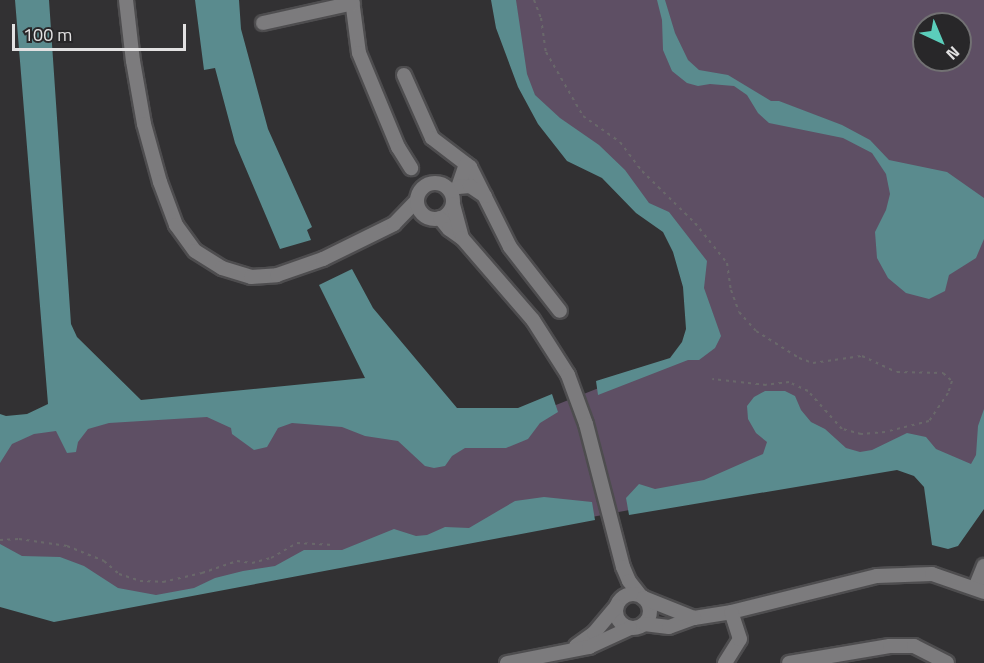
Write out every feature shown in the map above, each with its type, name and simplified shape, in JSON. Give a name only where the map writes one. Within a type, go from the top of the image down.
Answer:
[{"type":"street","points":[[126,0],[133,61],[144,124],[160,182],[176,225],[195,250],[222,268],[251,277],[277,275],[323,259],[380,232],[399,220],[423,187],[433,183]]},
{"type":"street","points":[[263,23],[352,2],[359,53],[398,147],[411,168],[422,214],[435,218],[462,238],[533,320],[568,375],[586,424],[623,567],[629,581],[642,596],[650,611],[644,624]]},
{"type":"street","points":[[404,75],[432,138],[470,167],[510,247],[560,311]]},
{"type":"street","points":[[462,238],[453,204],[453,188],[466,164]]},
{"type":"street","points":[[411,168],[433,183],[453,188],[470,186],[485,196]]},
{"type":"street","points":[[380,232],[447,214],[453,204]]},
{"type":"street","points":[[507,663],[604,643],[630,628],[644,624],[669,627],[694,618],[731,612],[877,576],[932,574],[979,590],[984,566]]},
{"type":"street","points":[[623,567],[619,603],[620,622],[630,628]]},
{"type":"street","points":[[571,649],[594,633],[619,603],[642,596],[694,618]]},
{"type":"street","points":[[725,663],[740,639],[731,612]]},
{"type":"street","points":[[789,663],[890,646],[914,646],[947,663]]},
{"type":"path","points":[[534,0],[541,18],[546,51],[583,116],[620,142],[642,171],[695,223],[727,264],[731,290],[739,312],[756,331],[799,358],[813,363],[861,356],[897,372],[943,373],[952,381],[948,393],[929,421],[885,432],[861,434],[842,429],[808,391],[789,382],[766,385],[712,379]]},
{"type":"path","points":[[0,540],[19,539],[67,546],[104,561],[119,574],[140,581],[163,582],[202,573],[237,561],[252,563],[271,558],[297,543],[334,545]]},
{"type":"shaded area","points":[[502,0],[984,0],[984,480],[899,460],[58,616],[0,604],[0,426],[353,391],[498,428],[692,351],[677,236],[528,95]]},
{"type":"water","points":[[15,0],[49,0],[71,324],[77,337],[141,400],[365,378],[319,285],[352,269],[373,308],[457,408],[518,408],[552,394],[558,412],[540,423],[528,439],[506,448],[465,448],[452,456],[445,466],[434,468],[425,466],[398,441],[365,436],[342,427],[292,423],[278,428],[267,447],[254,450],[232,434],[231,428],[207,417],[109,423],[88,429],[78,442],[76,452],[67,453],[56,431],[34,434],[12,444],[0,463],[0,414],[6,416],[27,414],[48,404]]},
{"type":"water","points":[[195,0],[239,0],[241,29],[268,129],[312,227],[307,230],[311,240],[280,249],[235,143],[215,68],[204,70]]},
{"type":"water","points":[[491,0],[516,0],[527,74],[535,95],[560,118],[599,145],[625,170],[649,203],[669,212],[707,261],[704,288],[721,336],[715,348],[699,360],[688,360],[598,395],[596,381],[670,358],[682,342],[686,329],[683,287],[673,252],[663,232],[636,213],[602,178],[567,161],[538,124],[518,87],[496,28]]},
{"type":"water","points":[[657,0],[665,0],[675,33],[688,60],[699,70],[728,75],[771,101],[779,101],[842,125],[870,140],[889,160],[947,172],[984,198],[984,239],[976,258],[949,275],[945,291],[929,299],[906,293],[888,278],[877,258],[875,232],[886,210],[890,194],[886,174],[872,153],[843,138],[769,123],[758,113],[747,95],[734,86],[710,84],[698,86],[687,83],[672,71],[663,50],[662,20]]},
{"type":"water","points":[[765,391],[785,391],[795,396],[801,410],[811,422],[825,429],[846,448],[860,452],[872,450],[907,433],[926,437],[936,449],[971,464],[976,455],[978,426],[984,409],[984,509],[958,546],[948,549],[932,545],[924,487],[914,476],[897,470],[629,515],[626,498],[639,484],[655,489],[704,480],[763,454],[767,442],[756,433],[748,419],[747,406],[754,397]]},
{"type":"water","points":[[544,497],[592,502],[595,520],[54,622],[0,607],[0,544],[22,556],[60,557],[84,566],[118,588],[156,595],[194,588],[215,578],[243,571],[275,566],[304,550],[342,550],[394,529],[416,536],[427,535],[445,527],[469,528],[515,501]]}]
